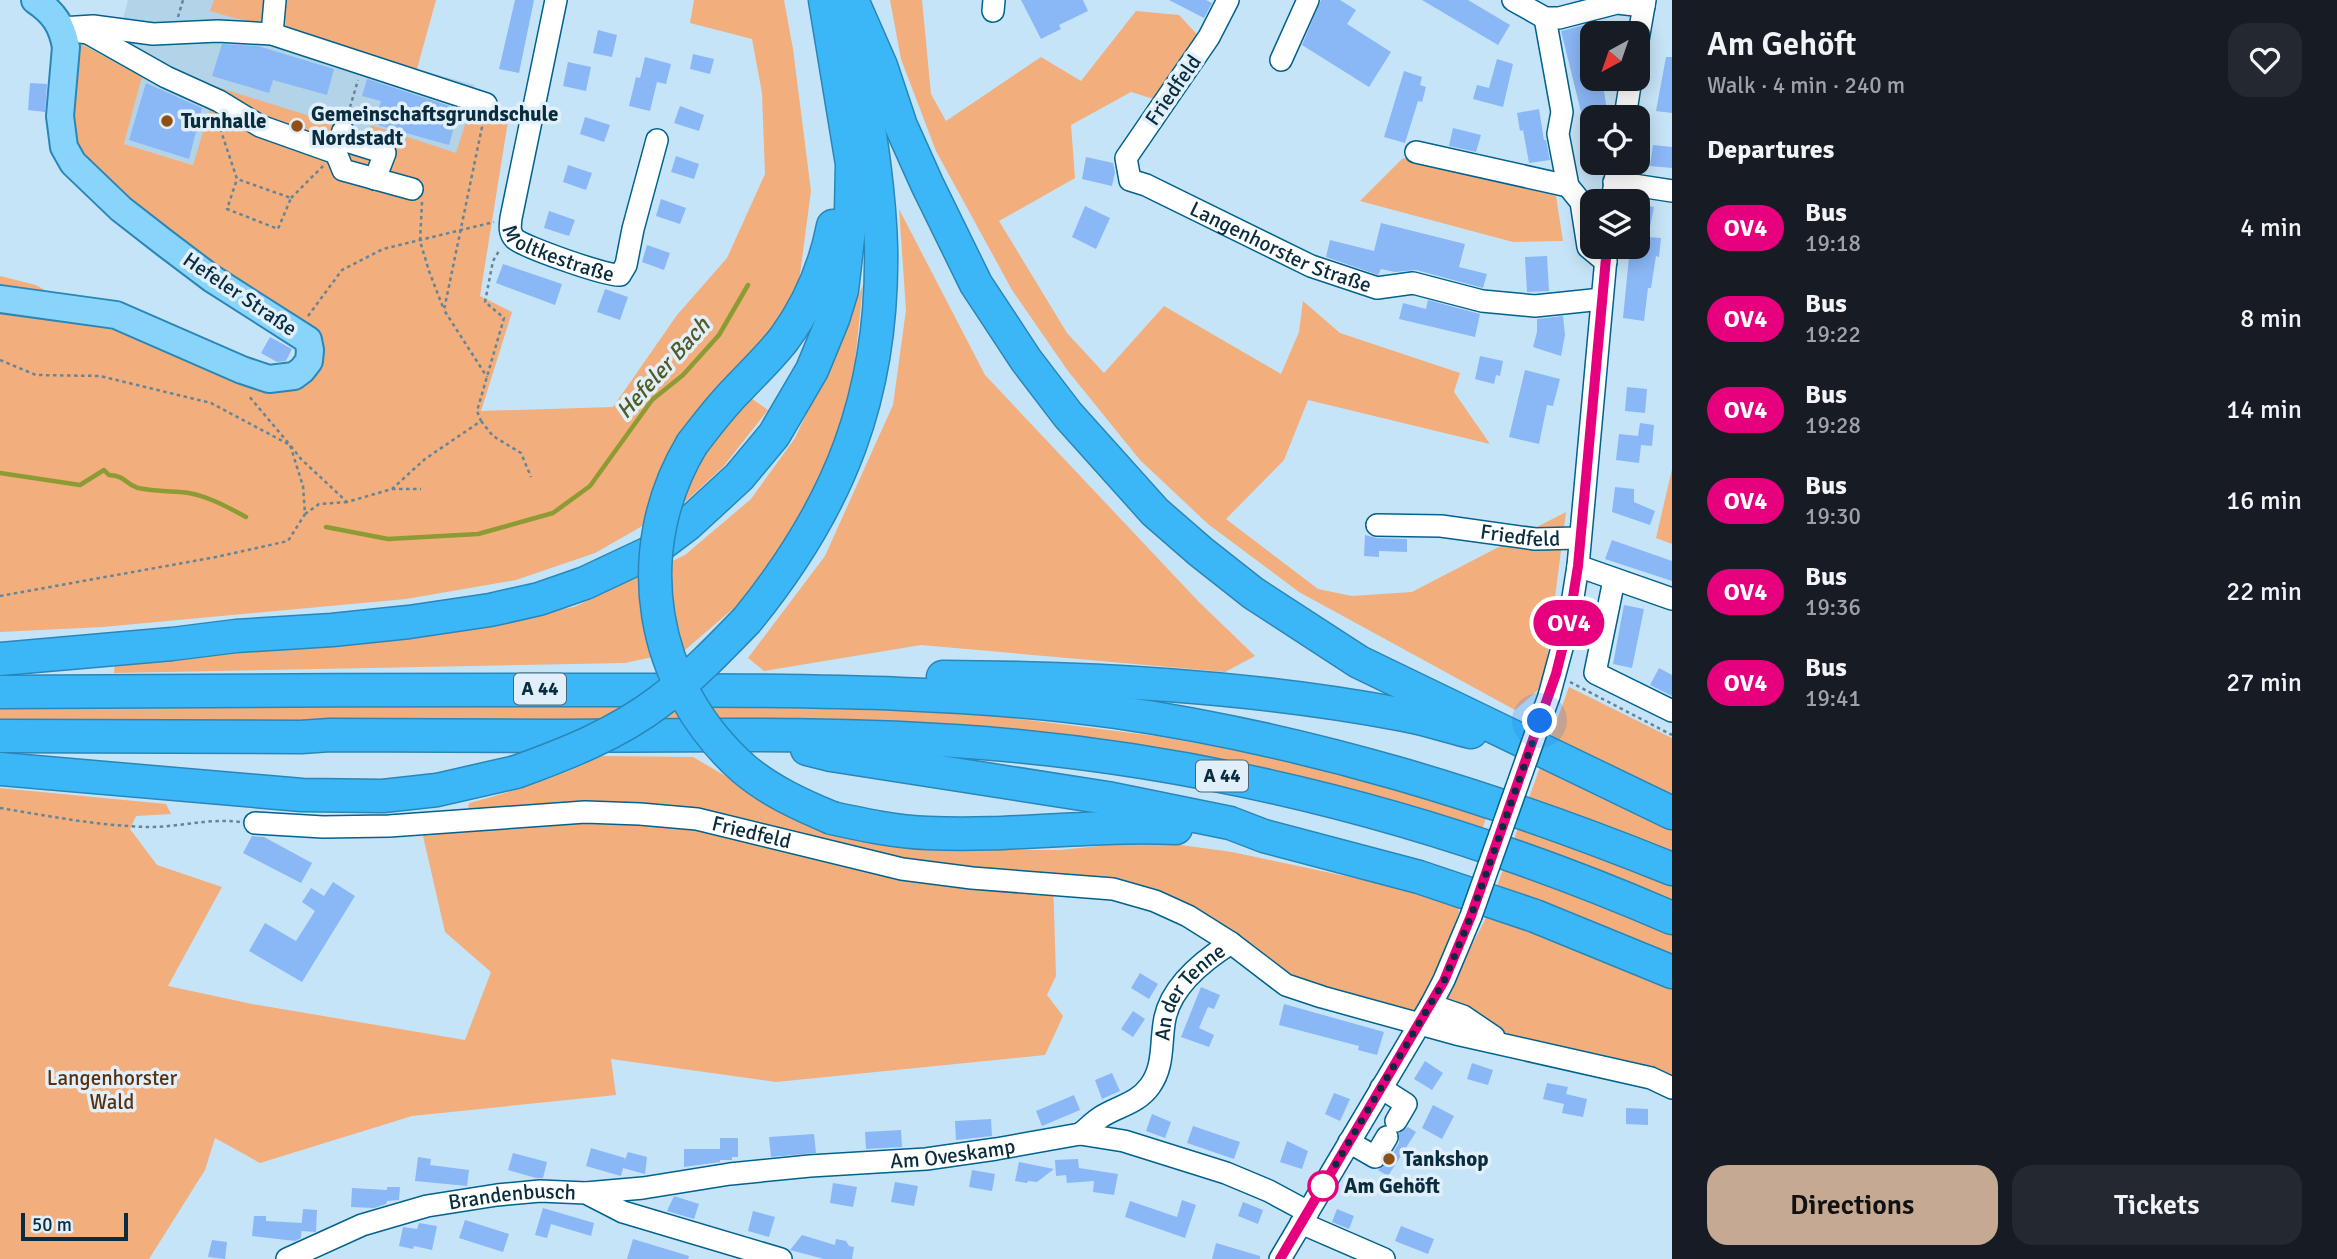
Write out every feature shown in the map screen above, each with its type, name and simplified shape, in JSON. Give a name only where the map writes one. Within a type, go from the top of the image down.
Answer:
[{"type":"highway","points":[[0,659],[172,645],[236,636],[345,629],[490,610],[539,599],[585,583],[651,552],[688,524],[739,477],[774,435],[813,370],[842,289],[851,212],[852,164],[824,0]]},
{"type":"highway","points":[[0,769],[302,795],[383,796],[437,790],[516,772],[581,747],[634,719],[662,700],[726,643],[779,581],[831,494],[860,420],[876,346],[881,244],[851,0]]},
{"type":"highway","points":[[851,0],[881,66],[901,126],[976,284],[1026,360],[1068,415],[1155,512],[1254,593],[1359,663],[1672,813]]},
{"type":"highway","points":[[841,96],[841,179],[830,243],[815,286],[783,340],[692,444],[669,488],[658,533],[655,594],[667,653],[692,708],[710,734],[761,782],[794,802],[832,817],[864,825],[927,834],[1135,826],[1264,836]]},
{"type":"highway","points":[[752,690],[831,677],[995,677],[1157,683],[1314,700],[1402,714],[1491,737],[1578,768]]},
{"type":"highway","name":"A 44","points":[[0,692],[752,690],[921,694],[1047,704],[1115,712],[1245,735],[1354,760],[1522,811],[1672,869]]},
{"type":"highway","points":[[751,734],[831,755],[1107,798],[1230,823],[1264,836],[1419,877],[1535,916],[1672,972]]},
{"type":"highway","name":"A 44","points":[[0,736],[751,734],[920,739],[1046,749],[1177,768],[1261,784],[1426,826],[1506,852],[1672,918]]},
{"type":"main road","points":[[35,0],[52,12],[61,28]]},
{"type":"main road","name":"Hefeler Straße","points":[[0,299],[116,315],[242,370],[270,379],[294,376],[309,361],[308,340],[175,251],[121,209],[73,163],[61,137],[60,116],[66,47],[61,28]]},
{"type":"street","points":[[272,34],[275,0]]},
{"type":"street","name":"Moltkestraße","points":[[556,0],[510,224],[516,241],[613,276],[620,275],[626,265],[657,140]]},
{"type":"street","name":"Friedfeld","points":[[1130,180],[1126,158],[1209,37],[1228,0]]},
{"type":"street","points":[[1281,61],[1308,0]]},
{"type":"street","points":[[1513,0],[1545,18],[1559,18],[1617,4],[1645,3],[1642,21]]},
{"type":"street","points":[[1545,18],[1562,112],[1558,134],[1568,186],[1580,201]]},
{"type":"street","points":[[61,28],[93,26],[153,34],[218,31],[272,34],[486,104]]},
{"type":"street","points":[[61,28],[88,33],[166,77],[209,96],[260,126],[340,141],[344,170],[412,189]]},
{"type":"street","points":[[1416,152],[1568,186]]},
{"type":"street","name":"Langenhorster Straße","points":[[1130,180],[1146,185],[1311,266],[1377,288],[1413,283],[1482,301],[1535,306],[1602,299]]},
{"type":"street","points":[[1615,182],[1672,191]]},
{"type":"street","points":[[1280,1259],[1304,1217],[1358,1147],[1389,1116],[1426,1014],[1444,981],[1471,916],[1549,696],[1569,622],[1578,566],[1606,259]]},
{"type":"street","name":"Friedfeld","points":[[1377,525],[1441,526],[1535,539],[1579,538]]},
{"type":"street","points":[[1578,566],[1672,599]]},
{"type":"street","points":[[1614,580],[1595,673],[1672,711]]},
{"type":"street","name":"Friedfeld","points":[[255,823],[323,827],[389,826],[585,812],[697,819],[902,869],[972,878],[1114,889],[1155,901],[1188,916],[1231,943]]},
{"type":"street","name":"An der Tenne","points":[[1080,1134],[1102,1116],[1130,1104],[1150,1085],[1162,1055],[1166,1017],[1172,1000],[1194,972],[1212,955],[1231,943],[1286,985],[1322,997],[1426,1014],[1463,1016],[1502,1043],[1651,1078],[1672,1088]]},
{"type":"street","points":[[1358,1147],[1389,1116]]},
{"type":"street","name":"Am Oveskamp","points":[[586,1193],[643,1188],[730,1174],[926,1159],[1080,1134],[1124,1141],[1226,1173],[1269,1191],[1304,1217]]},
{"type":"street","name":"Brandenbusch","points":[[287,1259],[362,1225],[427,1206],[486,1196],[540,1191],[586,1193],[623,1212],[781,1259]]},
{"type":"street","points":[[1304,1217],[1384,1259]]},
{"type":"path","points":[[209,96],[237,178],[227,209],[278,229],[291,198],[340,141],[363,63]]},
{"type":"path","points":[[444,310],[482,127]]},
{"type":"path","points":[[237,178],[291,198]]},
{"type":"path","points":[[412,189],[422,198],[420,241],[444,310],[487,377]]},
{"type":"path","points":[[296,331],[342,270],[383,249],[463,228],[510,224],[493,261],[485,302],[504,318],[477,411],[493,436],[521,453],[531,477]]},
{"type":"path","points":[[0,360],[36,375],[100,376],[211,403],[290,444],[303,486],[305,514]]},
{"type":"path","points":[[247,393],[300,459],[348,502]]},
{"type":"path","points":[[392,489],[425,459],[481,421]]},
{"type":"path","points":[[0,596],[288,541],[305,514],[319,504],[348,502],[392,489],[421,489]]},
{"type":"path","points":[[1567,680],[1672,735]]},
{"type":"path","points":[[0,808],[75,821],[150,827],[223,820],[255,823]]},
{"type":"shaded area","name":"Gemeinschaftsgrundschule Nordstadt","points":[[128,0],[285,0],[286,33],[475,85],[431,236],[124,144],[142,77],[112,60]]},
{"type":"green space","points":[[214,0],[266,0],[259,25],[210,11]]},
{"type":"green space","points":[[285,0],[436,0],[417,69],[286,33]]},
{"type":"green space","points":[[694,0],[784,0],[811,191],[797,297],[723,390],[716,435],[748,396],[768,410],[723,467],[686,501],[595,553],[516,580],[406,599],[103,627],[0,632],[0,276],[36,285],[108,327],[280,388],[298,390],[319,369],[235,279],[158,225],[83,161],[70,123],[80,43],[142,77],[124,144],[193,165],[217,87],[367,134],[371,125],[456,153],[470,109],[509,115],[480,296],[512,312],[481,411],[613,407],[677,315],[727,258],[765,174],[762,93],[752,39],[690,23]]},
{"type":"green space","points":[[890,0],[922,0],[931,94],[946,121],[1041,57],[1081,81],[1136,11],[1179,15],[1207,45],[1170,104],[1131,92],[1071,125],[1075,178],[999,221],[1067,333],[1104,373],[1164,306],[1281,374],[1299,332],[1303,301],[1340,333],[1460,373],[1454,392],[1490,444],[1308,400],[1284,460],[1226,519],[1318,589],[1352,596],[1412,592],[1566,512],[1546,667],[1538,690],[1515,710],[1299,592],[1208,524],[1140,460],[1068,371],[1012,290],[936,151],[901,59]]},
{"type":"green space","points":[[1403,158],[1556,196],[1563,241],[1513,242],[1360,201]]},
{"type":"green space","points":[[899,209],[985,375],[1199,602],[1255,656],[1225,672],[921,645],[764,671],[748,658],[825,556],[893,405],[906,310]]},
{"type":"green space","points":[[863,285],[852,390],[822,483],[782,554],[735,607],[685,650],[625,663],[114,673],[115,660],[408,638],[574,607],[685,555],[751,499],[795,438]]},
{"type":"green space","points":[[1672,469],[1672,544],[1656,538]]},
{"type":"green space","points":[[1569,687],[1672,738],[1672,1086],[1433,1018],[1484,922]]},
{"type":"green space","points":[[734,701],[963,712],[1156,736],[1323,766],[1487,815],[1480,836],[1137,750],[0,724],[0,703]]},
{"type":"green space","name":"Langenhorster Wald","points":[[602,756],[693,757],[765,799],[900,840],[1016,850],[1166,843],[1232,852],[1406,889],[1458,907],[1459,912],[1416,1016],[1293,981],[1229,933],[1053,879],[1056,976],[1047,995],[1063,1016],[1045,1055],[776,1082],[611,1059],[616,1095],[412,1116],[260,1163],[215,1138],[205,1170],[149,1259],[0,1259],[0,788],[166,804],[171,814],[136,816],[130,829],[157,865],[222,887],[168,986],[252,1004],[465,1040],[491,972],[445,932],[418,814],[468,809],[469,803],[537,783]]},
{"type":"building","points":[[515,0],[534,0],[519,73],[499,69]]},
{"type":"building","points":[[1021,0],[1083,0],[1088,11],[1059,25],[1061,29],[1041,39]]},
{"type":"building","points":[[1169,0],[1206,0],[1212,3],[1204,18]]},
{"type":"building","points":[[1321,0],[1340,0],[1356,10],[1347,24],[1391,52],[1369,87],[1302,45]]},
{"type":"building","points":[[1422,0],[1468,0],[1510,25],[1498,45]]},
{"type":"building","points":[[1580,26],[1580,91],[1604,91],[1606,105],[1580,105],[1580,108],[1561,31]]},
{"type":"building","points":[[598,30],[617,35],[612,57],[593,53]]},
{"type":"building","points":[[222,44],[258,46],[334,69],[327,95],[273,80],[269,93],[212,76]]},
{"type":"building","points":[[693,54],[714,59],[710,74],[690,69]]},
{"type":"building","points":[[645,57],[671,64],[666,84],[657,82],[650,111],[629,106],[636,77],[640,78]]},
{"type":"building","points":[[1666,57],[1672,57],[1672,113],[1656,111]]},
{"type":"building","points":[[1497,59],[1513,64],[1503,107],[1473,99],[1477,85],[1489,88]]},
{"type":"building","points":[[568,62],[591,67],[586,91],[563,86]]},
{"type":"building","points":[[1404,71],[1422,77],[1420,85],[1426,87],[1422,102],[1418,101],[1405,143],[1384,137]]},
{"type":"building","points":[[367,79],[459,109],[449,145],[374,124],[381,101],[362,96]]},
{"type":"building","points":[[30,83],[47,84],[45,112],[28,110]]},
{"type":"building","name":"Turnhalle","points":[[146,83],[202,108],[189,159],[129,140]]},
{"type":"building","points":[[680,106],[704,115],[699,131],[674,123]]},
{"type":"building","points":[[1539,109],[1550,160],[1529,163],[1517,113]]},
{"type":"building","points":[[585,117],[610,125],[604,142],[580,134]]},
{"type":"building","points":[[1453,128],[1481,135],[1476,152],[1449,146]]},
{"type":"building","points":[[1653,145],[1672,147],[1672,168],[1650,166]]},
{"type":"building","points":[[676,156],[699,164],[694,179],[671,172]]},
{"type":"building","points":[[1086,157],[1113,163],[1115,172],[1112,186],[1082,179]]},
{"type":"building","points":[[568,165],[592,173],[586,190],[563,182]]},
{"type":"building","points":[[661,199],[686,208],[680,224],[656,216]]},
{"type":"building","points":[[1085,206],[1110,218],[1096,249],[1072,237]]},
{"type":"building","points":[[1650,206],[1654,207],[1650,227]]},
{"type":"building","points":[[549,211],[575,220],[569,236],[544,228]]},
{"type":"building","points":[[1381,223],[1465,244],[1459,267],[1487,274],[1483,288],[1416,270],[1395,272],[1381,269],[1378,275],[1326,257],[1330,240],[1374,251]]},
{"type":"building","points":[[1650,237],[1661,238],[1651,288],[1648,288],[1644,321],[1623,318],[1629,259],[1650,259]]},
{"type":"building","points":[[647,245],[670,253],[664,270],[642,262]]},
{"type":"building","points":[[1547,256],[1549,291],[1527,292],[1525,257]]},
{"type":"building","points":[[503,264],[562,284],[555,305],[496,283]]},
{"type":"building","points":[[605,289],[628,297],[620,320],[597,312]]},
{"type":"building","points":[[1428,300],[1480,314],[1475,337],[1399,319],[1403,303],[1426,309]]},
{"type":"building","points":[[1563,316],[1565,335],[1561,356],[1533,347],[1537,319]]},
{"type":"building","points":[[270,337],[292,349],[286,361],[277,362],[261,353]]},
{"type":"building","points":[[1480,356],[1503,361],[1500,376],[1496,375],[1494,384],[1475,379]]},
{"type":"building","points":[[1525,370],[1560,379],[1553,406],[1547,405],[1539,444],[1509,437]]},
{"type":"building","points":[[1627,387],[1647,389],[1645,413],[1625,411]]},
{"type":"building","points":[[1640,423],[1654,425],[1652,446],[1641,445],[1639,463],[1616,460],[1619,434],[1638,436]]},
{"type":"building","points":[[1615,487],[1634,489],[1634,502],[1655,511],[1650,525],[1612,512]]},
{"type":"building","points":[[1365,535],[1407,539],[1407,552],[1379,551],[1379,557],[1364,556]]},
{"type":"building","points":[[1612,540],[1672,561],[1672,581],[1605,559]]},
{"type":"building","points":[[1624,605],[1644,609],[1632,668],[1613,664]]},
{"type":"building","points":[[1659,668],[1672,675],[1672,696],[1650,685]]},
{"type":"building","points":[[252,836],[264,837],[312,863],[301,883],[243,853]]},
{"type":"building","points":[[333,882],[355,896],[302,982],[249,951],[265,923],[296,941],[315,911],[302,902],[311,888],[324,896]]},
{"type":"building","points":[[1140,973],[1158,984],[1149,999],[1131,988]]},
{"type":"building","points":[[1201,987],[1220,995],[1214,1009],[1208,1007],[1199,1028],[1214,1035],[1209,1047],[1181,1037]]},
{"type":"building","points":[[1284,1004],[1384,1032],[1377,1055],[1358,1050],[1359,1046],[1279,1025]]},
{"type":"building","points":[[1133,1011],[1145,1019],[1133,1037],[1121,1029]]},
{"type":"building","points":[[1425,1061],[1443,1073],[1432,1090],[1414,1079]]},
{"type":"building","points":[[1472,1063],[1493,1070],[1488,1085],[1467,1079]]},
{"type":"building","points":[[1112,1073],[1120,1091],[1102,1099],[1095,1080]]},
{"type":"building","points":[[1547,1083],[1568,1087],[1566,1094],[1587,1099],[1583,1117],[1562,1113],[1564,1104],[1543,1099]]},
{"type":"building","points":[[1334,1093],[1350,1099],[1340,1121],[1325,1114]]},
{"type":"building","points":[[1074,1095],[1080,1110],[1042,1126],[1036,1111]]},
{"type":"building","points":[[1433,1105],[1454,1116],[1442,1139],[1422,1128]]},
{"type":"building","points":[[1626,1108],[1648,1109],[1648,1125],[1626,1124]]},
{"type":"building","points":[[1152,1114],[1171,1122],[1165,1138],[1146,1131]]},
{"type":"building","points":[[991,1119],[992,1136],[956,1140],[955,1121]]},
{"type":"building","points":[[1193,1126],[1240,1142],[1234,1159],[1187,1143]]},
{"type":"building","points":[[1408,1127],[1416,1132],[1388,1176],[1378,1170],[1386,1164],[1399,1143],[1399,1133]]},
{"type":"building","points":[[901,1130],[902,1147],[866,1149],[865,1132]]},
{"type":"building","points":[[814,1134],[816,1153],[771,1157],[769,1137]]},
{"type":"building","points":[[720,1138],[738,1138],[738,1157],[684,1167],[684,1149],[720,1149]]},
{"type":"building","points":[[1287,1141],[1308,1151],[1302,1169],[1280,1162]]},
{"type":"building","points":[[591,1148],[625,1158],[624,1162],[628,1152],[647,1157],[645,1174],[623,1168],[621,1176],[586,1166]]},
{"type":"building","points":[[513,1153],[547,1162],[543,1178],[508,1170]]},
{"type":"building","points":[[418,1157],[431,1159],[430,1165],[469,1170],[467,1186],[415,1181]]},
{"type":"building","points":[[1078,1159],[1079,1168],[1118,1174],[1114,1195],[1093,1192],[1094,1181],[1067,1183],[1066,1175],[1056,1176],[1055,1160]]},
{"type":"building","points":[[1019,1162],[1054,1169],[1037,1182],[1015,1181]]},
{"type":"building","points":[[972,1170],[995,1174],[992,1191],[969,1187]]},
{"type":"building","points":[[895,1182],[918,1186],[914,1206],[891,1202]]},
{"type":"building","points":[[833,1183],[857,1187],[853,1207],[830,1203]]},
{"type":"building","points":[[387,1187],[400,1187],[399,1200],[387,1201],[386,1204],[374,1208],[351,1207],[352,1188],[387,1190]]},
{"type":"building","points":[[674,1196],[699,1204],[694,1219],[667,1211]]},
{"type":"building","points":[[1182,1200],[1196,1205],[1185,1238],[1125,1217],[1130,1201],[1177,1217]]},
{"type":"building","points":[[1243,1202],[1263,1210],[1258,1224],[1238,1216]]},
{"type":"building","points":[[543,1208],[594,1223],[591,1236],[551,1224],[547,1238],[535,1235]]},
{"type":"building","points":[[303,1209],[317,1210],[316,1232],[301,1231]]},
{"type":"building","points":[[1337,1209],[1354,1216],[1349,1229],[1332,1222]]},
{"type":"building","points":[[753,1211],[775,1217],[769,1237],[748,1231]]},
{"type":"building","points":[[254,1216],[266,1216],[266,1221],[302,1223],[301,1238],[295,1241],[252,1236]]},
{"type":"building","points":[[465,1220],[509,1234],[503,1252],[459,1238]]},
{"type":"building","points":[[419,1223],[437,1226],[432,1250],[399,1246],[403,1227],[417,1229]]},
{"type":"building","points":[[1401,1226],[1434,1239],[1428,1254],[1395,1241]]},
{"type":"building","points":[[802,1235],[835,1245],[836,1239],[846,1241],[849,1246],[854,1247],[852,1259],[824,1259],[790,1250]]},
{"type":"building","points":[[633,1239],[689,1256],[688,1259],[627,1259]]},
{"type":"building","points":[[212,1240],[227,1242],[225,1259],[208,1257]]},
{"type":"building","points":[[1216,1243],[1260,1256],[1260,1259],[1212,1259]]},
{"type":"waterway","name":"Hefeler Bach","points":[[326,527],[388,539],[478,534],[553,513],[590,486],[652,400],[683,375],[719,335],[748,285]]},
{"type":"waterway","name":"Hefeler Bach","points":[[0,473],[80,485],[104,470],[138,488],[205,497],[246,517]]},
{"type":"bus line","name":"OV4","points":[[1280,1259],[1444,981],[1471,916],[1556,674],[1569,622],[1578,566],[1606,259]]},
{"type":"place","name":"Turnhalle","points":[[167,121]]},
{"type":"place","name":"Gemeinschaftsgrundschule Nordstadt","points":[[297,126]]},
{"type":"place","name":"Tankshop","points":[[1389,1159]]},
{"type":"place","name":"Am Gehöft","points":[[1323,1186]]},
{"type":"route","points":[[1323,1186],[1444,981],[1471,916],[1540,721]]}]
